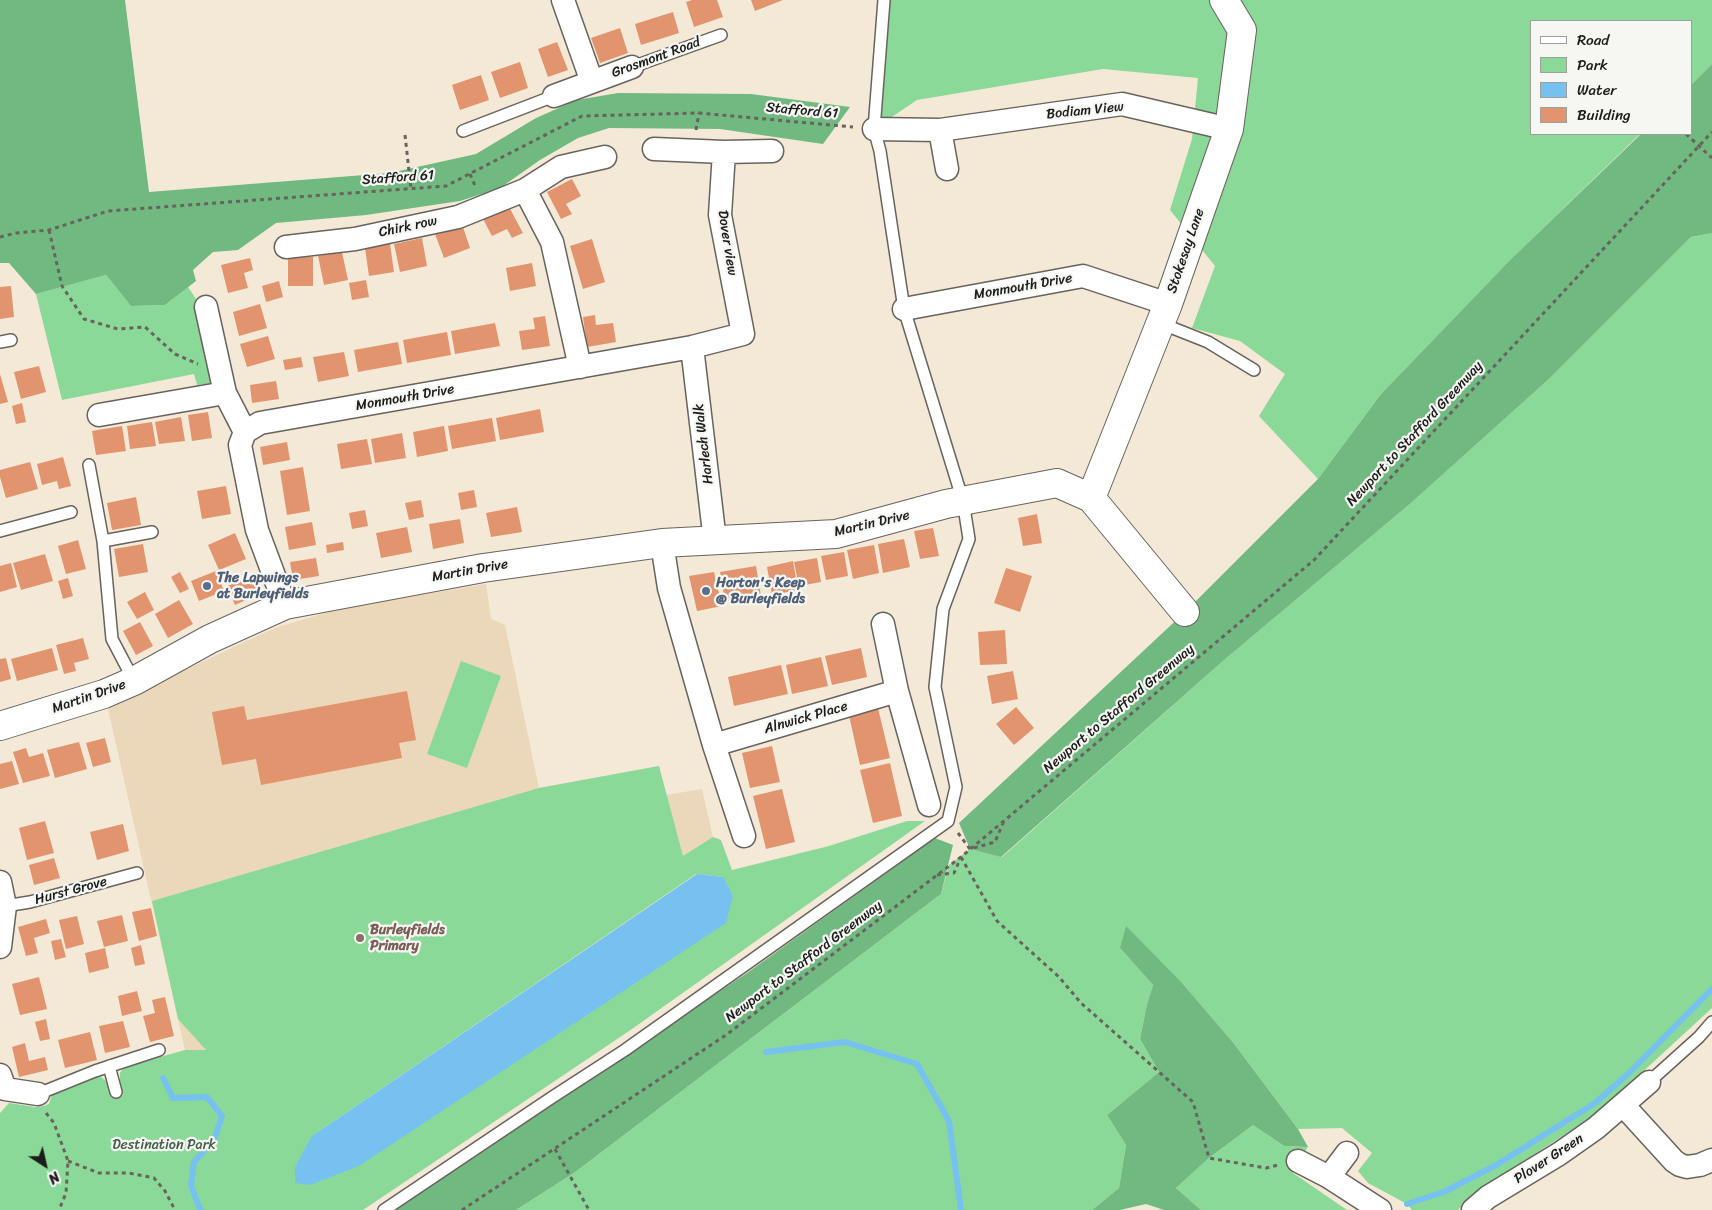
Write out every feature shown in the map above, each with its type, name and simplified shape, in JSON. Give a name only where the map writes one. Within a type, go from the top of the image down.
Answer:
[{"type":"street","points":[[563,0],[592,82]]},
{"type":"street","name":"Stokesay Lane","points":[[1091,498],[1164,314],[1229,129],[1242,30],[1224,0]]},
{"type":"street","name":"Grosmont Road","points":[[554,96],[632,67]]},
{"type":"street","name":"Bodiam View","points":[[874,129],[940,130],[1122,104],[1229,129]]},
{"type":"street","points":[[940,130],[947,169]]},
{"type":"street","points":[[654,149],[724,152],[772,151]]},
{"type":"street","name":"Dover view","points":[[724,152],[720,215],[743,334]]},
{"type":"street","name":"Chirk row","points":[[286,246],[355,239],[458,216],[525,190],[561,167],[605,157]]},
{"type":"street","points":[[525,190],[552,242],[580,367]]},
{"type":"street","name":"Monmouth Drive","points":[[904,309],[1084,276],[1164,314]]},
{"type":"street","points":[[206,307],[224,383],[245,432],[240,445],[257,530],[285,605]]},
{"type":"street","name":"Monmouth Drive","points":[[245,432],[260,424],[692,348],[743,334]]},
{"type":"street","name":"Harlech Walk","points":[[692,348],[715,541]]},
{"type":"street","points":[[99,415],[224,383]]},
{"type":"street","name":"Martin Drive","points":[[0,726],[104,694],[210,639],[285,605],[483,568],[662,543],[836,534],[963,501],[1057,483],[1091,498]]},
{"type":"street","points":[[1091,498],[1185,612]]},
{"type":"street","points":[[662,543],[670,588],[714,745],[744,836]]},
{"type":"street","points":[[883,624],[897,691],[929,804]]},
{"type":"street","name":"Alnwick Place","points":[[714,745],[897,691]]},
{"type":"street","points":[[0,882],[5,906],[0,947]]},
{"type":"street","name":"Plover Green","points":[[1473,1210],[1488,1197],[1559,1154],[1596,1128],[1649,1082]]},
{"type":"street","points":[[2,1087],[38,1094]]},
{"type":"street","points":[[1622,1105],[1674,1162],[1688,1167],[1712,1160]]},
{"type":"street","points":[[1329,1177],[1347,1153]]},
{"type":"street","points":[[1298,1161],[1329,1177],[1380,1210]]},
{"type":"lane","points":[[384,1210],[625,1050],[948,821],[956,787],[935,688],[943,609],[969,539],[963,501],[904,309],[880,151],[874,129],[884,0]]},
{"type":"lane","name":"Grosmont Road","points":[[632,67],[721,35]]},
{"type":"lane","name":"Grosmont Road","points":[[463,131],[554,96]]},
{"type":"lane","points":[[1164,314],[1254,370]]},
{"type":"lane","points":[[89,464],[104,541],[112,639],[134,680]]},
{"type":"lane","points":[[0,531],[71,512]]},
{"type":"lane","points":[[104,541],[152,532]]},
{"type":"lane","name":"Hurst Grove","points":[[5,906],[30,902],[137,873]]},
{"type":"lane","points":[[1649,1082],[1712,1022]]},
{"type":"lane","points":[[38,1094],[109,1066],[159,1050]]},
{"type":"lane","points":[[109,1066],[116,1092]]},
{"type":"path","name":"Stafford 61","points":[[0,237],[16,233],[49,230],[108,211],[446,186],[582,116],[699,114],[874,129]]},
{"type":"path","name":"Newport to Stafford Greenway","points":[[462,1210],[726,1035],[961,857],[1314,560],[1712,132]]},
{"type":"path","points":[[405,134],[411,189]]},
{"type":"path","points":[[1687,135],[1712,158]]},
{"type":"path","points":[[49,230],[62,286],[84,319],[118,329],[145,327],[175,354],[224,383]]},
{"type":"path","points":[[948,821],[970,849],[995,842],[1004,821]]},
{"type":"path","points":[[936,875],[954,872],[961,857]]},
{"type":"path","points":[[961,857],[997,921],[1059,977],[1081,1003],[1193,1102],[1209,1158],[1266,1168],[1298,1161]]},
{"type":"path","points":[[38,1094],[42,1107],[54,1123],[68,1161],[66,1193],[59,1210]]},
{"type":"path","points":[[555,1149],[589,1210]]},
{"type":"path","points":[[68,1161],[98,1173],[129,1173],[154,1178],[165,1190],[175,1210]]},
{"type":"shaded area","name":"Burleyfields Primary","points":[[486,584],[491,619],[505,625],[539,788],[659,766],[666,795],[702,789],[713,837],[263,1134],[206,1051],[185,1050],[108,709],[116,703],[278,627],[339,609]]},
{"type":"green space","points":[[0,0],[125,0],[149,192],[390,173],[476,154],[536,118],[577,100],[618,93],[751,94],[850,107],[823,144],[720,129],[609,128],[578,138],[540,160],[500,188],[460,201],[366,215],[276,223],[238,250],[213,252],[193,270],[196,281],[165,305],[131,306],[106,275],[36,294],[9,263],[0,263]]},
{"type":"green space","points":[[884,0],[1712,0],[1712,64],[1692,84],[1692,20],[1530,20],[1530,135],[1639,135],[1510,260],[1381,394],[1318,479],[1259,416],[1285,374],[1240,341],[1192,328],[1215,266],[1170,210],[1192,139],[1198,78],[1103,69],[917,100],[874,129]]},
{"type":"green space","points":[[1712,64],[1712,233],[1691,237],[1549,379],[1411,503],[1223,661],[1001,857],[970,849],[959,823],[1185,612],[1318,479],[1381,394],[1510,260],[1640,135],[1692,135],[1692,84]]},
{"type":"green space","points":[[1712,233],[1712,1008],[1598,1113],[1472,1195],[1458,1210],[1412,1210],[1407,1204],[1368,1183],[1358,1171],[1372,1153],[1342,1128],[1298,1129],[1232,1041],[1183,984],[1120,948],[1153,985],[1140,1039],[1159,1072],[1107,1115],[1126,1145],[1119,1188],[1092,1210],[516,1210],[574,1173],[941,894],[949,865],[970,849],[1002,857],[1223,661],[1411,503],[1549,379],[1691,237]]},
{"type":"green space","points":[[106,275],[131,306],[165,305],[188,287],[200,305],[220,382],[197,385],[194,374],[62,400],[36,294]]},
{"type":"green space","points":[[461,661],[501,676],[467,768],[427,754]]},
{"type":"green space","name":"Destination Park","points":[[659,766],[683,856],[713,837],[721,840],[732,870],[829,846],[907,821],[925,821],[632,1029],[363,1210],[0,1210],[0,1113],[9,1103],[35,1107],[44,1106],[49,1104],[52,1094],[93,1077],[101,1077],[106,1081],[112,1098],[123,1095],[120,1073],[124,1067],[185,1050],[206,1050],[178,1019],[152,901],[539,788]],"holes":[[[696,874],[723,877],[312,1136]]]},
{"type":"green space","points":[[935,838],[953,845],[941,894],[574,1173],[516,1210],[393,1210],[747,973]]},
{"type":"green space","points":[[1126,926],[1183,984],[1232,1041],[1298,1129],[1308,1147],[1284,1146],[1253,1125],[1209,1158],[1176,1188],[1201,1210],[1164,1210],[1146,1204],[1120,1210],[1092,1210],[1119,1188],[1126,1145],[1107,1115],[1159,1072],[1140,1039],[1153,985],[1120,948]]},
{"type":"green space","points":[[1253,1125],[1284,1146],[1308,1147],[1298,1161],[1293,1173],[1347,1210],[1201,1210],[1176,1188],[1209,1158]]},
{"type":"water","points":[[697,874],[723,877],[733,896],[726,923],[359,1166],[310,1185],[295,1183],[295,1167],[312,1136]]},
{"type":"building","points":[[692,0],[717,0],[723,17],[694,27],[686,2]]},
{"type":"building","points":[[751,0],[783,0],[755,11]]},
{"type":"building","points":[[673,12],[679,33],[641,45],[635,24]]},
{"type":"building","points":[[620,28],[628,53],[600,63],[591,38]]},
{"type":"building","points":[[557,42],[568,70],[548,77],[538,49]]},
{"type":"building","points":[[520,62],[528,88],[500,98],[491,72]]},
{"type":"building","points":[[481,75],[489,100],[460,110],[452,85]]},
{"type":"building","points":[[572,179],[581,196],[566,204],[572,214],[561,219],[547,192]]},
{"type":"building","points":[[508,205],[523,233],[512,238],[507,229],[492,236],[483,219]]},
{"type":"building","points":[[462,224],[470,248],[444,258],[435,234]]},
{"type":"building","points":[[422,238],[427,266],[400,272],[394,244]]},
{"type":"building","points":[[592,239],[605,282],[583,289],[570,246]]},
{"type":"building","points":[[390,244],[394,272],[369,276],[365,248]]},
{"type":"building","points":[[342,252],[348,280],[324,285],[318,256]]},
{"type":"building","points":[[288,257],[313,257],[313,286],[288,286]]},
{"type":"building","points":[[250,258],[253,270],[244,273],[248,288],[228,293],[221,265]]},
{"type":"building","points":[[532,263],[536,286],[510,291],[506,268]]},
{"type":"building","points":[[366,280],[369,297],[352,300],[349,283]]},
{"type":"building","points":[[279,281],[283,297],[266,302],[262,286]]},
{"type":"building","points":[[11,286],[14,317],[0,319],[0,287]]},
{"type":"building","points":[[260,304],[267,328],[239,336],[233,312]]},
{"type":"building","points":[[595,315],[596,325],[613,323],[616,342],[587,347],[583,317]]},
{"type":"building","points":[[545,316],[550,346],[522,350],[519,331],[535,329],[533,318]]},
{"type":"building","points":[[495,323],[500,346],[455,354],[451,331]]},
{"type":"building","points":[[447,332],[451,355],[407,363],[403,340]]},
{"type":"building","points":[[268,336],[275,359],[247,367],[240,344]]},
{"type":"building","points":[[398,342],[402,364],[358,372],[354,350]]},
{"type":"building","points":[[344,352],[349,376],[318,382],[313,357]]},
{"type":"building","points":[[301,357],[303,367],[285,370],[283,360]]},
{"type":"building","points":[[39,366],[46,392],[21,399],[14,372]]},
{"type":"building","points":[[0,374],[8,402],[0,404]]},
{"type":"building","points":[[276,381],[279,399],[252,403],[250,385]]},
{"type":"building","points":[[22,403],[26,422],[16,424],[12,406]]},
{"type":"building","points":[[540,409],[544,432],[500,440],[496,418]]},
{"type":"building","points":[[208,412],[212,438],[192,441],[188,415]]},
{"type":"building","points":[[181,417],[185,441],[159,444],[155,422]]},
{"type":"building","points":[[492,418],[496,441],[452,449],[448,426]]},
{"type":"building","points":[[152,422],[156,446],[130,449],[127,426]]},
{"type":"building","points":[[122,426],[126,451],[96,455],[92,431]]},
{"type":"building","points":[[444,426],[448,451],[417,457],[413,432]]},
{"type":"building","points":[[402,433],[406,458],[375,463],[371,439]]},
{"type":"building","points":[[367,439],[372,464],[341,469],[337,444]]},
{"type":"building","points":[[287,442],[290,460],[263,465],[260,447]]},
{"type":"building","points":[[63,457],[71,486],[59,489],[57,481],[42,485],[37,464]]},
{"type":"building","points":[[30,462],[38,489],[6,498],[0,470]]},
{"type":"building","points":[[303,467],[310,511],[287,515],[280,471]]},
{"type":"building","points":[[226,486],[231,514],[202,519],[197,491]]},
{"type":"building","points":[[474,490],[477,507],[461,510],[458,493]]},
{"type":"building","points":[[136,497],[141,525],[112,530],[107,503]]},
{"type":"building","points":[[421,500],[424,517],[409,520],[405,503]]},
{"type":"building","points":[[517,507],[522,532],[491,537],[486,513]]},
{"type":"building","points":[[365,510],[368,526],[352,529],[349,513]]},
{"type":"building","points":[[1037,514],[1042,543],[1023,546],[1018,518]]},
{"type":"building","points":[[460,519],[464,543],[433,549],[429,524]]},
{"type":"building","points":[[312,522],[316,545],[289,550],[285,527]]},
{"type":"building","points":[[407,527],[412,552],[381,558],[376,533]]},
{"type":"building","points":[[933,528],[939,556],[920,559],[914,531]]},
{"type":"building","points":[[235,533],[246,559],[219,570],[208,545]]},
{"type":"building","points":[[904,539],[910,567],[883,573],[878,544]]},
{"type":"building","points":[[78,540],[86,569],[66,574],[58,546]]},
{"type":"building","points":[[343,542],[344,550],[327,553],[326,545]]},
{"type":"building","points":[[143,544],[148,572],[119,577],[114,549]]},
{"type":"building","points":[[874,545],[879,573],[853,579],[847,550]]},
{"type":"building","points":[[844,552],[848,576],[826,580],[821,556]]},
{"type":"building","points":[[45,554],[53,581],[21,590],[13,563]]},
{"type":"building","points":[[316,558],[319,576],[293,580],[290,562]]},
{"type":"building","points":[[817,558],[821,582],[799,586],[794,562]]},
{"type":"building","points":[[793,561],[798,590],[772,595],[767,567]]},
{"type":"building","points":[[11,563],[17,587],[0,592],[0,566]]},
{"type":"building","points":[[756,566],[761,596],[725,602],[720,572]]},
{"type":"building","points":[[1006,568],[1032,576],[1020,612],[994,603]]},
{"type":"building","name":"The Lapwings at Burleyfields","points":[[216,571],[224,591],[199,601],[191,581]]},
{"type":"building","points":[[180,572],[189,589],[180,593],[171,577]]},
{"type":"building","name":"Horton's Keep @ Burleyfields","points":[[714,572],[722,606],[697,611],[689,576]]},
{"type":"building","points":[[252,576],[259,594],[235,605],[227,586]]},
{"type":"building","points":[[68,578],[73,596],[63,599],[58,581]]},
{"type":"building","points":[[145,592],[154,610],[137,619],[127,602]]},
{"type":"building","points":[[179,600],[193,624],[168,638],[155,614]]},
{"type":"building","points":[[140,622],[153,646],[136,655],[123,631]]},
{"type":"building","points":[[1005,630],[1007,664],[980,665],[978,632]]},
{"type":"building","points":[[83,638],[89,659],[74,663],[76,671],[64,674],[56,645]]},
{"type":"building","points":[[52,648],[58,670],[17,681],[11,659]]},
{"type":"building","points":[[861,648],[867,677],[832,685],[825,656]]},
{"type":"building","points":[[821,657],[828,686],[792,694],[786,665]]},
{"type":"building","points":[[6,658],[11,679],[0,682],[0,659]]},
{"type":"building","points":[[781,665],[788,694],[734,706],[728,677]]},
{"type":"building","points":[[1013,671],[1018,699],[992,704],[987,676]]},
{"type":"building","points":[[407,691],[416,740],[399,743],[402,758],[261,785],[256,759],[222,765],[212,712],[244,706],[247,720]]},
{"type":"building","points":[[877,704],[890,758],[860,765],[848,711]]},
{"type":"building","points":[[1016,707],[1034,728],[1014,745],[996,724]]},
{"type":"building","points":[[105,738],[111,762],[93,767],[86,743]]},
{"type":"building","points":[[79,742],[87,769],[55,778],[47,750]]},
{"type":"building","points":[[772,746],[780,782],[750,788],[742,753]]},
{"type":"building","points":[[26,748],[29,757],[43,753],[50,776],[23,783],[13,752]]},
{"type":"building","points":[[12,761],[19,784],[0,789],[0,764]]},
{"type":"building","points":[[890,763],[902,816],[873,823],[860,770]]},
{"type":"building","points":[[782,789],[795,842],[766,849],[753,796]]},
{"type":"building","points":[[45,821],[54,853],[27,860],[19,828]]},
{"type":"building","points":[[123,824],[129,851],[97,860],[90,832]]},
{"type":"building","points":[[54,858],[60,878],[34,885],[29,865]]},
{"type":"building","points":[[151,908],[157,936],[139,941],[132,912]]},
{"type":"building","points":[[122,915],[128,941],[104,947],[97,921]]},
{"type":"building","points":[[77,916],[84,944],[66,949],[59,920]]},
{"type":"building","points":[[46,919],[50,933],[34,938],[38,953],[26,956],[18,927]]},
{"type":"building","points":[[61,939],[66,957],[55,960],[51,941]]},
{"type":"building","points":[[141,945],[145,964],[135,966],[131,948]]},
{"type":"building","points":[[105,948],[109,968],[89,973],[85,953]]},
{"type":"building","points":[[39,977],[47,1009],[20,1015],[12,984]]},
{"type":"building","points":[[137,991],[142,1011],[122,1016],[118,996]]},
{"type":"building","points":[[165,997],[174,1036],[150,1042],[143,1016],[155,1013],[152,1000]]},
{"type":"building","points":[[46,1019],[50,1039],[40,1041],[35,1022]]},
{"type":"building","points":[[123,1021],[130,1047],[105,1053],[99,1026]]},
{"type":"building","points":[[90,1032],[97,1060],[65,1068],[58,1040]]},
{"type":"building","points":[[25,1043],[29,1061],[45,1057],[48,1070],[19,1077],[12,1047]]},
{"type":"waterway","points":[[1407,1204],[1446,1191],[1496,1165],[1595,1103],[1630,1072],[1712,989]]},
{"type":"waterway","points":[[766,1052],[845,1042],[917,1064],[949,1121],[961,1210]]},
{"type":"waterway","points":[[163,1078],[173,1098],[207,1097],[222,1116],[214,1140],[194,1162],[191,1185],[201,1210]]},
{"type":"place","name":"The Lapwings at Burleyfields","points":[[207,586]]},
{"type":"place","name":"Horton's Keep @ Burleyfields","points":[[706,591]]},
{"type":"place","name":"Burleyfields Primary","points":[[360,938]]}]
